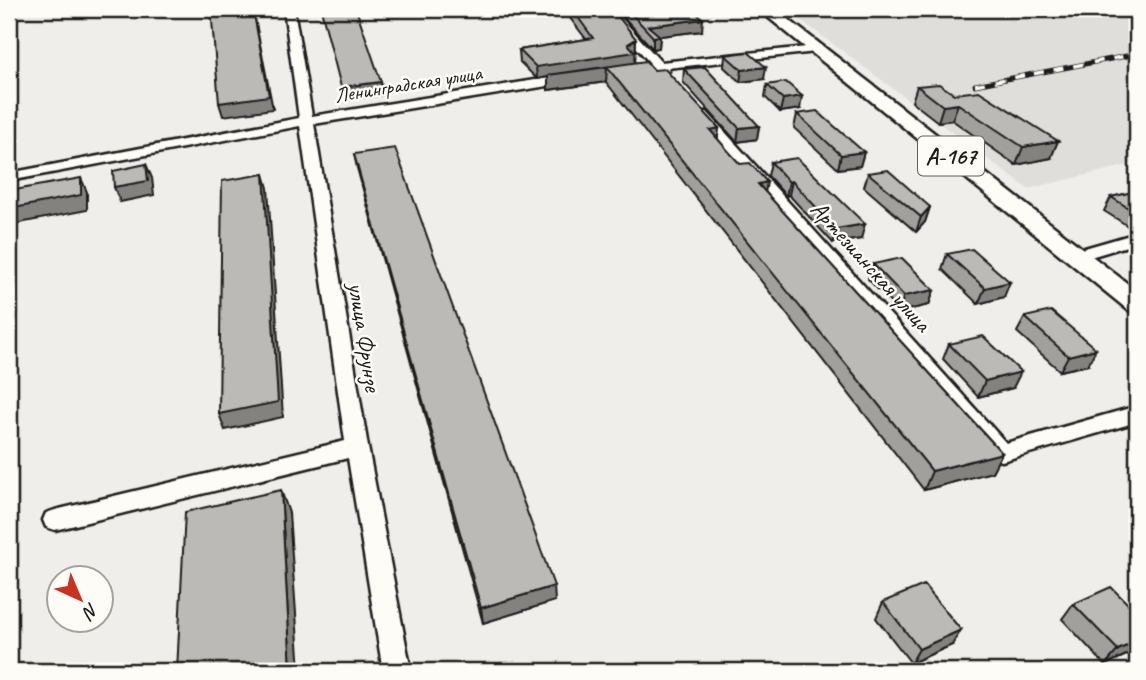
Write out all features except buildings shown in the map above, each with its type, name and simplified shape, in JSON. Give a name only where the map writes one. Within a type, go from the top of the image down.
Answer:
[{"type":"highway","name":"А-167","points":[[766,9],[1137,304]]},
{"type":"street","name":"улица Фрунзе","points":[[289,9],[357,447],[397,671]]},
{"type":"street","points":[[608,9],[674,83]]},
{"type":"street","points":[[615,71],[816,48]]},
{"type":"street","name":"Ленинградская улица","points":[[9,177],[306,121],[587,76]]},
{"type":"street","name":"Артезианская улица","points":[[692,104],[1002,453],[1137,414]]},
{"type":"street","points":[[1076,256],[1137,238]]},
{"type":"street","points":[[55,520],[357,447]]},
{"type":"shaded area","points":[[786,9],[1137,9],[1137,163],[1028,189]]},
{"type":"railway","points":[[975,85],[1137,54]]}]
